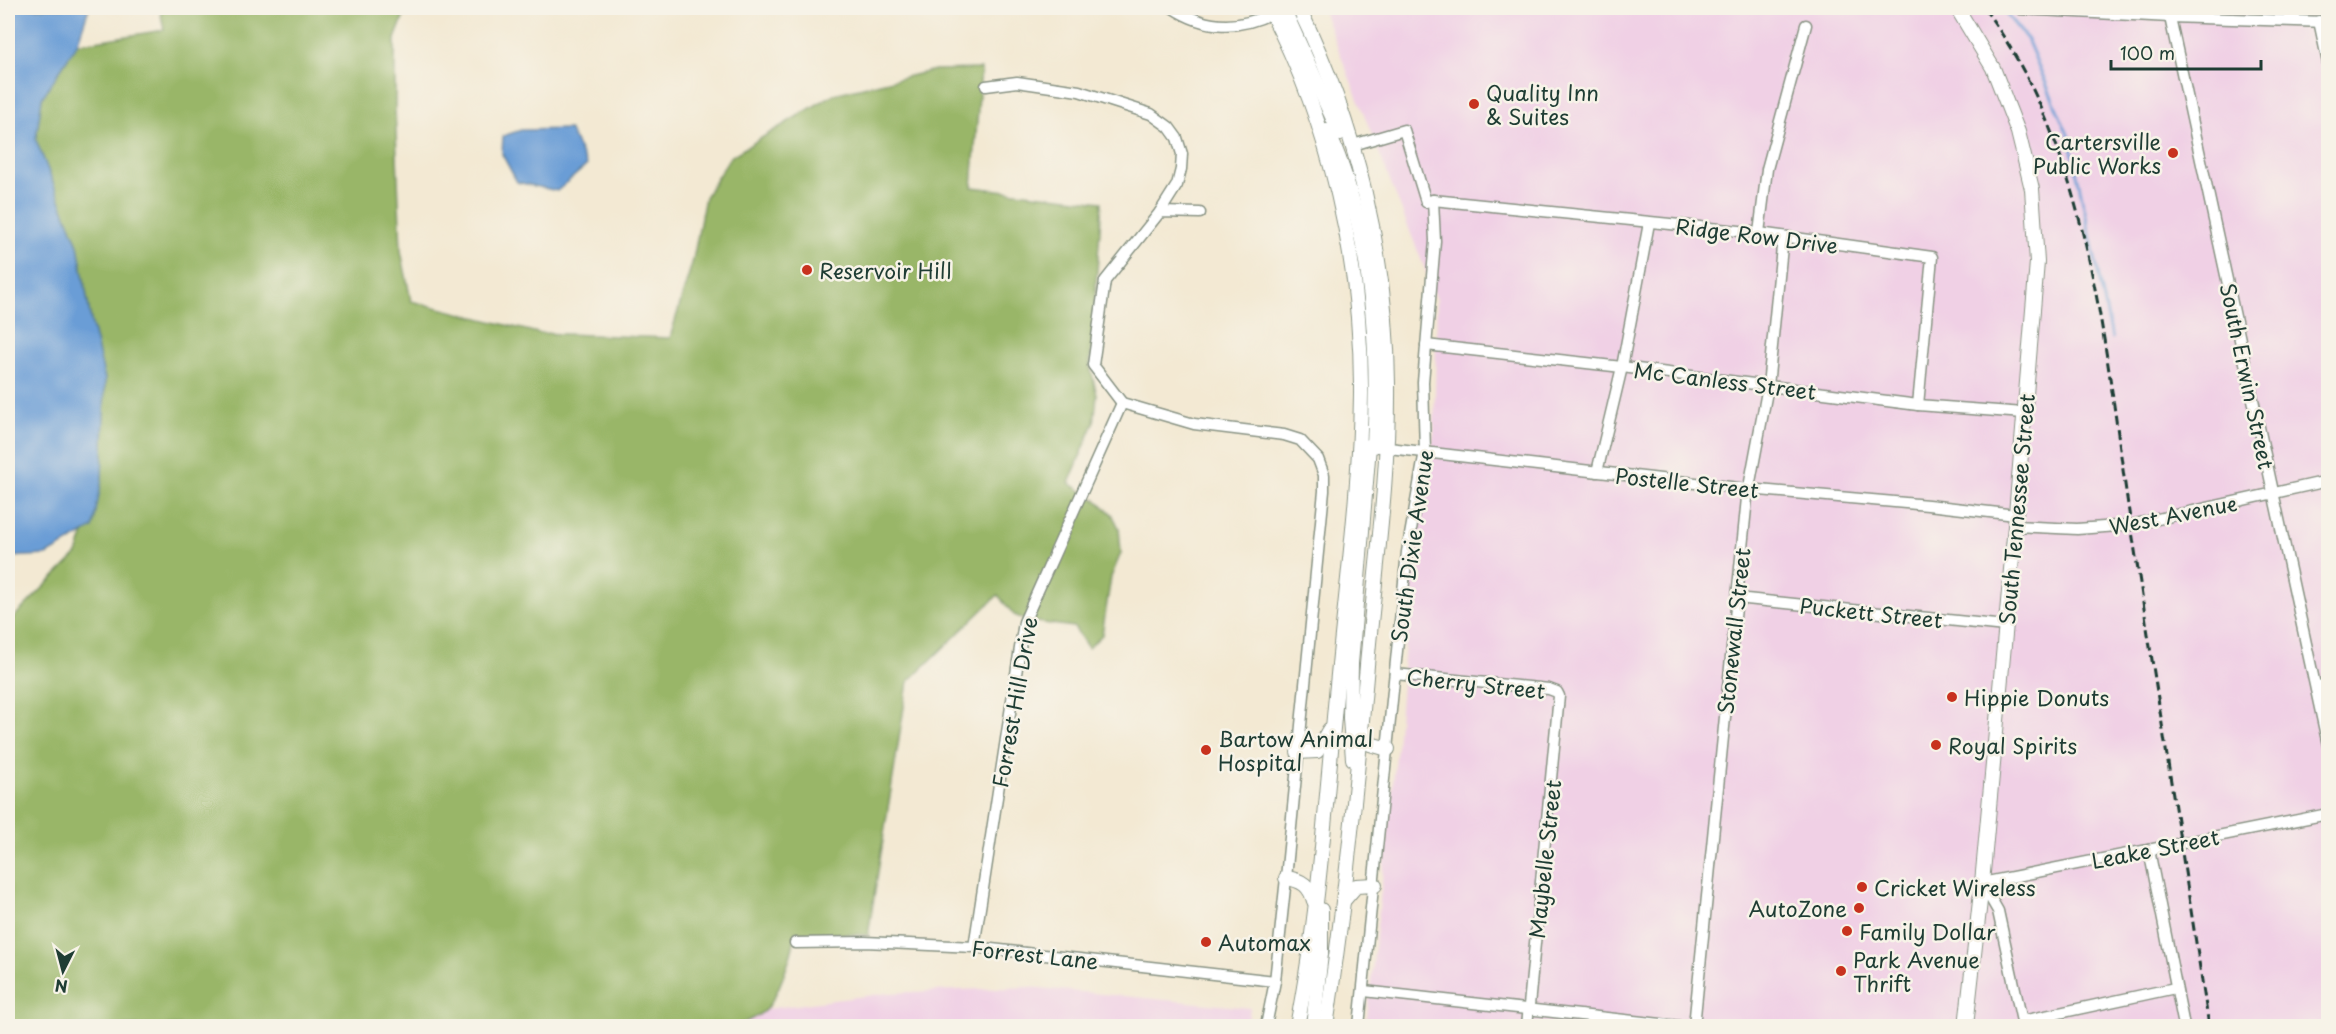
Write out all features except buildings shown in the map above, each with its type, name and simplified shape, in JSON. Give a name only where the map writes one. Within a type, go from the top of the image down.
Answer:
[{"type":"main road","points":[[1297,1026],[1318,881],[1334,714],[1372,446],[1388,386],[1386,338],[1376,250],[1358,164],[1329,75],[1299,8]]},
{"type":"main road","name":"South Tennessee Street","points":[[1957,8],[1984,51],[2006,100],[2024,153],[2032,189],[2037,262],[2006,626],[1966,1026]]},
{"type":"main road","points":[[1274,9],[1314,112],[1342,217],[1354,288],[1360,360],[1372,446],[1361,729],[1344,900],[1326,1026]]},
{"type":"main road","points":[[1274,9],[1322,90],[1348,152],[1358,164]]},
{"type":"main road","points":[[1356,778],[1351,744],[1351,664],[1372,446]]},
{"type":"main road","points":[[1298,752],[1312,752],[1320,747],[1334,714]]},
{"type":"main road","points":[[1361,729],[1370,744],[1388,749]]},
{"type":"main road","points":[[1286,878],[1296,879],[1306,885],[1315,903]]},
{"type":"main road","points":[[1313,1026],[1322,934],[1318,881]]},
{"type":"main road","points":[[1344,900],[1356,886],[1375,885]]},
{"type":"street","points":[[1173,8],[1204,22],[1226,26],[1246,24],[1274,9]]},
{"type":"street","points":[[2020,9],[2169,12],[2324,22],[2328,63]]},
{"type":"street","name":"South Erwin Street","points":[[2169,12],[2328,745]]},
{"type":"street","points":[[1759,233],[1767,169],[1806,25]]},
{"type":"street","points":[[986,86],[1017,82],[1079,91],[1151,114],[1169,127],[1177,138],[1182,153],[1177,185],[1160,212],[1105,281],[1093,365],[1122,403],[1194,424],[1293,437],[1307,446],[1318,459],[1324,475],[1286,878],[1275,981],[1266,1026]]},
{"type":"street","points":[[1353,145],[1404,130],[1426,202],[1433,200]]},
{"type":"street","name":"Ridge Row Drive","points":[[1433,200],[1759,233],[1932,257],[1918,405]]},
{"type":"street","name":"South Dixie Avenue","points":[[1359,1026],[1409,541],[1425,451],[1423,382],[1435,241],[1433,200]]},
{"type":"street","points":[[1160,212],[1200,213]]},
{"type":"street","points":[[1597,472],[1622,367],[1648,223]]},
{"type":"street","name":"Stonewall Street","points":[[1694,1026],[1748,489],[1768,386],[1783,237]]},
{"type":"street","name":"Mc Canless Street","points":[[1426,345],[1622,367],[1918,405],[2024,413]]},
{"type":"street","name":"Forrest Hill Drive","points":[[974,947],[1024,622],[1122,403]]},
{"type":"street","name":"Postelle Street","points":[[1372,446],[1748,489],[1928,505],[2015,521]]},
{"type":"street","name":"West Avenue","points":[[2015,521],[2077,529],[2131,525],[2328,481]]},
{"type":"street","name":"Puckett Street","points":[[1737,598],[2006,626]]},
{"type":"street","name":"Cherry Street","points":[[1395,674],[1549,688],[1557,692]]},
{"type":"street","points":[[2316,686],[2328,685]]},
{"type":"street","name":"Maybelle Street","points":[[1527,1026],[1559,699],[1557,692]]},
{"type":"street","name":"Leake Street","points":[[1982,883],[2328,814]]},
{"type":"street","points":[[2149,850],[2184,1026]]},
{"type":"street","points":[[1982,883],[1998,911],[2022,1024],[2175,988]]},
{"type":"street","name":"Forrest Lane","points":[[795,942],[865,942],[974,947],[1275,981]]},
{"type":"street","points":[[1364,991],[1679,1026]]},
{"type":"shaded area","points":[[1322,8],[2328,8],[2328,1026],[1366,1026],[1397,747],[1408,607],[1434,433],[1437,300]]},
{"type":"shaded area","points":[[1028,987],[1250,1008],[1247,1026],[738,1026],[766,1009],[888,993]]},
{"type":"green space","points":[[160,8],[407,8],[395,39],[395,108],[401,251],[411,301],[538,333],[670,338],[693,260],[705,197],[730,157],[834,94],[935,70],[981,69],[972,187],[1102,202],[1090,366],[1097,395],[1094,423],[1069,483],[1099,502],[1112,514],[1119,528],[1121,553],[1111,577],[1102,635],[1088,648],[1074,627],[1028,621],[1014,615],[998,595],[908,682],[868,935],[795,932],[781,983],[767,1008],[757,1016],[738,1026],[8,1026],[8,623],[77,554],[102,479],[105,379],[91,321],[78,245],[36,140],[42,98],[77,44],[164,30]]},
{"type":"water","points":[[8,8],[89,8],[77,44],[42,98],[36,140],[78,245],[91,321],[105,379],[102,479],[93,528],[47,555],[8,557]]},
{"type":"water","points":[[569,129],[587,165],[557,191],[517,182],[502,154],[503,136],[521,130]]},
{"type":"waterway","points":[[2001,8],[2027,39],[2069,137],[2112,338]]},
{"type":"railway","points":[[1984,8],[2021,66],[2049,127],[2071,190],[2088,256],[2112,391],[2209,1026]]},
{"type":"place","name":"Quality Inn & Suites","points":[[1474,104]]},
{"type":"place","name":"Cartersville Public Works","points":[[2173,153]]},
{"type":"place","name":"Reservoir Hill","points":[[807,270]]},
{"type":"place","name":"Hippie Donuts","points":[[1952,697]]},
{"type":"place","name":"Royal Spirits","points":[[1936,745]]},
{"type":"place","name":"Bartow Animal Hospital","points":[[1206,750]]},
{"type":"place","name":"Cricket Wireless","points":[[1862,887]]},
{"type":"place","name":"AutoZone","points":[[1859,908]]},
{"type":"place","name":"Family Dollar","points":[[1847,931]]},
{"type":"place","name":"Automax","points":[[1206,942]]},
{"type":"place","name":"Park Avenue Thrift","points":[[1841,971]]}]
